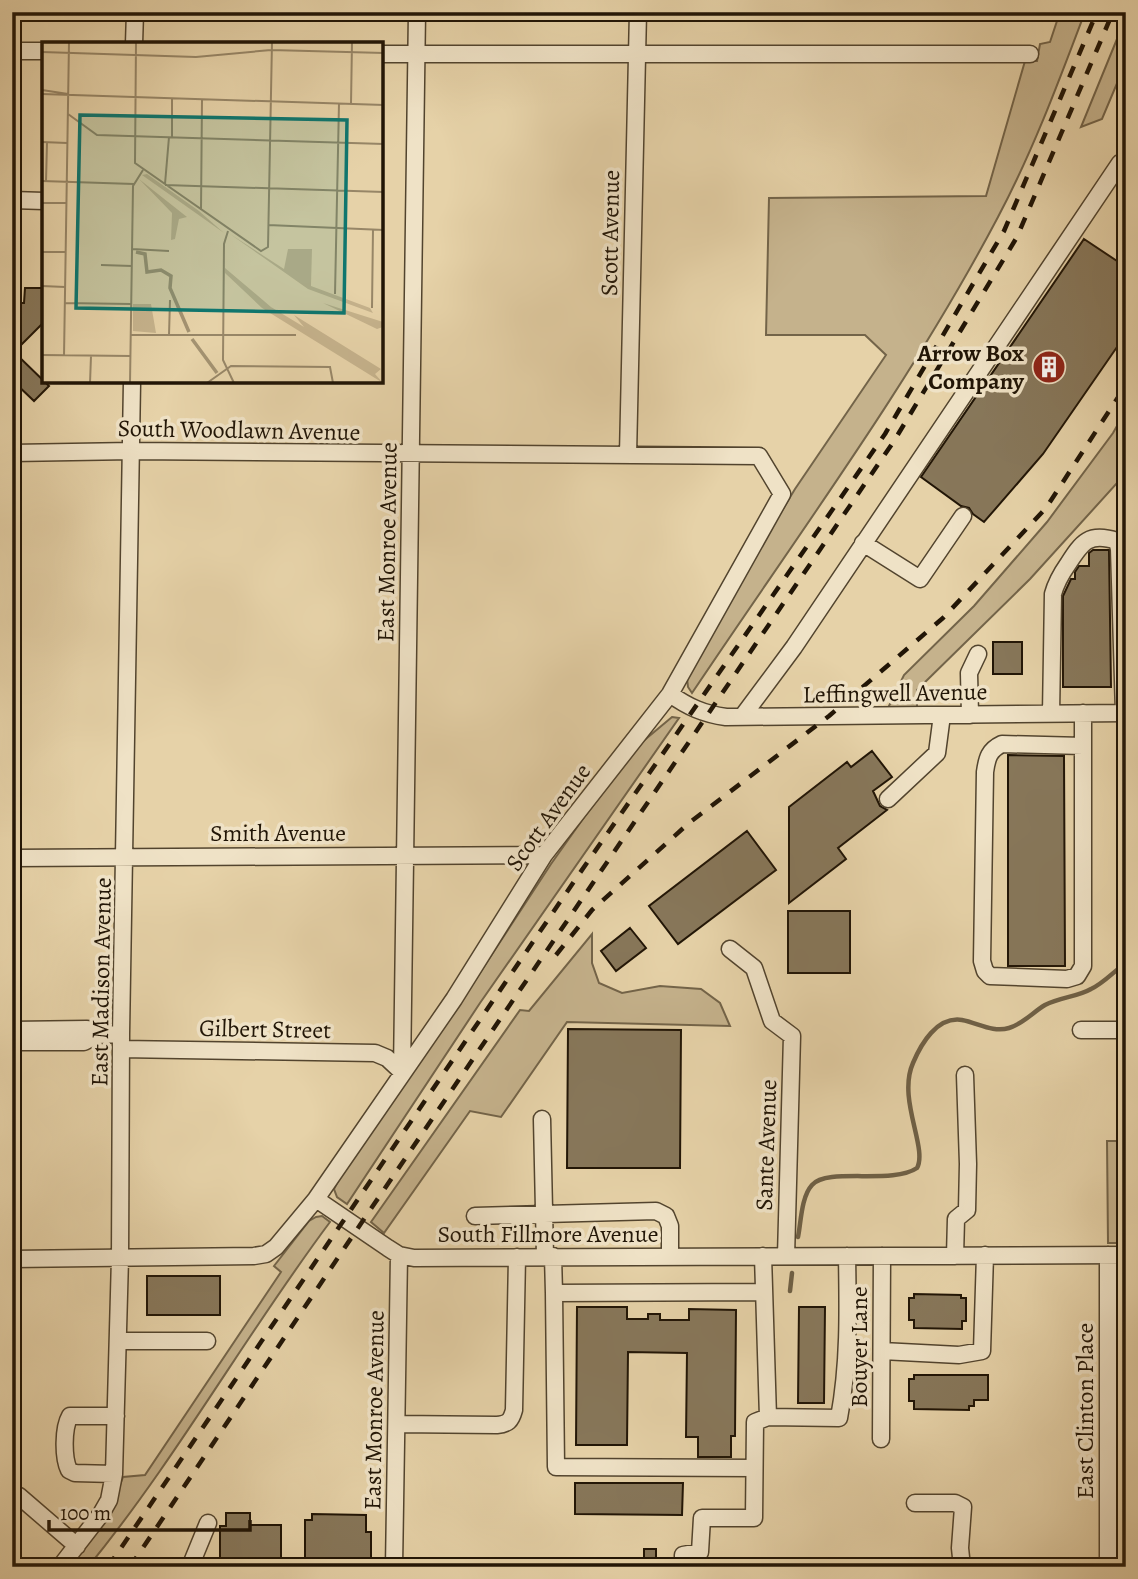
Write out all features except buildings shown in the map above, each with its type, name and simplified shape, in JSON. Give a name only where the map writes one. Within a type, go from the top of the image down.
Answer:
[{"type":"street","points":[[134,42],[135,12]]},
{"type":"street","name":"East Monroe Avenue","points":[[402,1072],[417,12]]},
{"type":"street","name":"Scott Avenue","points":[[628,455],[638,12]]},
{"type":"street","points":[[12,51],[42,51]]},
{"type":"street","points":[[383,54],[1030,54]]},
{"type":"street","points":[[743,718],[794,647],[1120,163],[1126,166]]},
{"type":"street","points":[[12,200],[42,201]]},
{"type":"street","name":"East Madison Avenue","points":[[60,1567],[101,1514],[108,1500],[114,1474],[120,1258],[132,383]]},
{"type":"street","name":"South Woodlawn Avenue","points":[[12,453],[132,451],[759,456]]},
{"type":"street","name":"Scott Avenue","points":[[316,1199],[454,999],[544,855],[670,694],[782,494],[759,456]]},
{"type":"street","points":[[863,543],[920,579],[963,516]]},
{"type":"street","points":[[1051,714],[1053,594],[1056,582],[1081,543],[1091,539],[1117,541],[1119,549],[1125,713]]},
{"type":"street","points":[[970,715],[969,673],[978,654]]},
{"type":"street","name":"Leffingwell Avenue","points":[[670,694],[707,715],[743,718],[1125,713]]},
{"type":"street","points":[[1083,713],[1083,746],[1083,966],[1077,976],[1067,979],[990,976],[982,961],[987,759],[992,749],[1002,744],[1083,746]]},
{"type":"street","points":[[888,799],[937,753],[942,715]]},
{"type":"street","name":"Smith Avenue","points":[[12,858],[544,855]]},
{"type":"street","name":"Sante Avenue","points":[[730,949],[754,968],[772,1021],[792,1036],[786,1256]]},
{"type":"street","name":"Gilbert Street","points":[[12,1030],[87,1029],[121,1042],[375,1053],[387,1058],[402,1072]]},
{"type":"street","points":[[1081,1030],[1126,1030]]},
{"type":"street","name":"Gilbert Street","points":[[12,1042],[84,1042],[97,1035]]},
{"type":"street","points":[[955,1256],[956,1219],[967,1210],[965,1075]]},
{"type":"street","points":[[542,1119],[544,1213],[554,1293],[556,1467],[754,1468]]},
{"type":"street","points":[[12,1259],[266,1254],[276,1247],[316,1199]]},
{"type":"street","name":"South Fillmore Avenue","points":[[316,1199],[399,1255],[415,1258],[1126,1255]]},
{"type":"street","points":[[475,1216],[656,1212],[667,1216],[670,1226],[670,1256]]},
{"type":"street","name":"East Monroe Avenue","points":[[394,1567],[399,1255]]},
{"type":"street","points":[[882,1351],[959,1355],[982,1351],[985,1255]]},
{"type":"street","name":"East Clinton Place","points":[[1108,1255],[1108,1567]]},
{"type":"street","points":[[397,1424],[497,1426],[511,1420],[514,1410],[517,1256]]},
{"type":"street","points":[[763,1256],[768,1417]]},
{"type":"street","points":[[683,1567],[683,1555],[700,1552],[702,1518],[754,1518],[755,1422],[768,1417],[839,1418],[844,1390],[848,1307],[847,1256]]},
{"type":"street","name":"Bouyer Lane","points":[[881,1438],[882,1256]]},
{"type":"street","points":[[554,1293],[764,1292]]},
{"type":"street","points":[[118,1341],[206,1341]]},
{"type":"street","points":[[114,1474],[69,1471],[66,1462],[66,1425],[70,1416],[116,1416]]},
{"type":"street","points":[[12,1495],[19,1496],[76,1546]]},
{"type":"street","points":[[915,1503],[955,1503],[962,1507],[962,1567]]},
{"type":"street","points":[[190,1567],[208,1523]]},
{"type":"shaded area","points":[[1060,12],[1085,12],[1034,141],[998,217],[928,340],[890,400],[692,693],[687,678],[743,575],[795,489],[886,355],[865,335],[766,335],[769,198],[986,196],[1025,61],[1037,61],[1040,44],[1050,42]]},
{"type":"shaded area","points":[[1126,17],[1126,62],[1102,119],[1081,127]]},
{"type":"shaded area","points":[[1126,410],[1126,467],[1118,482],[1030,579],[917,690],[917,708],[888,708],[904,675],[974,606],[1047,522],[1113,433]]},
{"type":"shaded area","points":[[672,717],[679,718],[480,1003],[347,1204],[337,1197],[334,1189],[402,1083],[449,1020],[585,816],[641,743]]},
{"type":"shaded area","points":[[592,934],[592,963],[599,983],[622,993],[660,986],[701,989],[720,1003],[730,1026],[567,1022],[501,1117],[470,1111],[384,1233],[371,1222],[520,1010],[529,1011]]},
{"type":"shaded area","points":[[1107,1141],[1126,1141],[1126,1243],[1108,1243]]},
{"type":"shaded area","points":[[322,1216],[330,1222],[152,1483],[88,1567],[67,1567],[112,1507],[123,1477],[145,1475],[281,1272],[274,1266],[309,1221]]},
{"type":"waterway","points":[[798,1237],[808,1190],[820,1180],[846,1176],[892,1175],[917,1168],[919,1148],[910,1107],[909,1077],[921,1048],[938,1027],[945,1022],[962,1020],[991,1028],[1009,1028],[1045,1005],[1096,986],[1126,963]]},
{"type":"waterway","points":[[790,1291],[792,1273]]},
{"type":"railway","points":[[108,1567],[575,880],[885,434],[1004,231],[1097,12]]},
{"type":"railway","points":[[130,1567],[894,441],[1017,237],[1113,12]]},
{"type":"railway","points":[[556,955],[592,910],[689,823],[829,716],[943,618],[1046,508],[1126,385]]},
{"type":"place","name":"Arrow Box Company","points":[[1049,367]]}]
